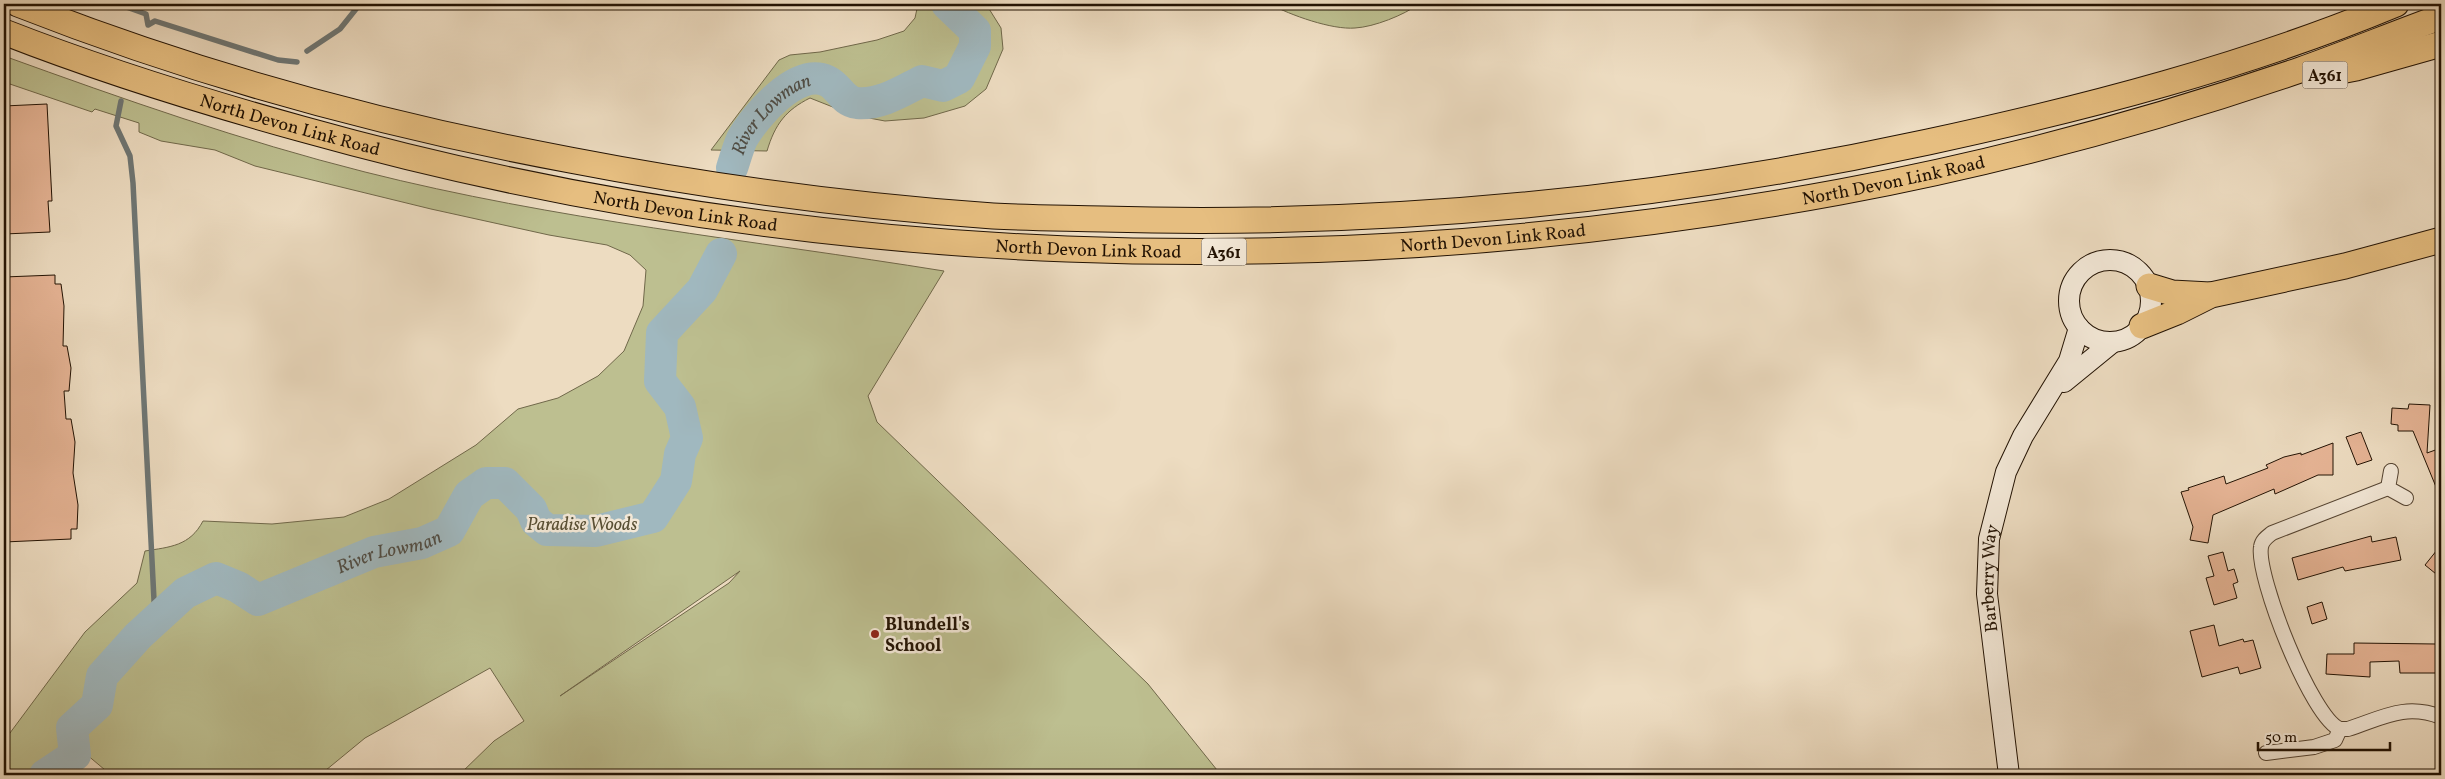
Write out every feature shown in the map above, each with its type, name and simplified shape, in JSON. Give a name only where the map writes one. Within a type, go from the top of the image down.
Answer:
[{"type":"highway","name":"North Devon Link Road","points":[[18,4],[220,75],[381,121],[641,174],[806,199],[998,216],[1162,221],[1252,221],[1480,210],[1716,183],[1859,157],[1995,128],[2120,97],[2254,56],[2396,4]]},
{"type":"highway","points":[[26,4],[59,20]]},
{"type":"highway","name":"North Devon Link Road","points":[[4,32],[120,75],[208,103],[372,149],[509,182],[708,216],[868,236],[998,247],[1162,253],[1340,249],[1481,241],[1601,229],[1727,211],[1843,191],[1974,163],[2083,136],[2300,70],[2441,17]]},
{"type":"highway","name":"A361","points":[[2207,99],[2356,68],[2441,44]]},
{"type":"highway","points":[[2142,326],[2212,295],[2345,266],[2441,240]]},
{"type":"highway","points":[[2149,286],[2172,293],[2212,295]]},
{"type":"street","points":[[2108,259],[2125,262],[2140,272],[2149,286],[2151,307],[2142,326],[2129,337],[2113,342],[2096,340],[2079,328],[2070,313],[2068,297],[2074,280],[2088,265],[2108,259]]},
{"type":"street","name":"Barberry Way","points":[[2010,775],[1987,594],[1987,553],[1992,520],[2006,472],[2023,436],[2050,396],[2072,355],[2079,328]]},
{"type":"street","name":"Barberry Way","points":[[2050,396],[2085,363],[2113,342]]},
{"type":"street","points":[[2388,488],[2391,471]]},
{"type":"street","points":[[2388,488],[2406,498]]},
{"type":"street","points":[[2388,488],[2272,533],[2265,538],[2261,545],[2261,554],[2266,578],[2290,653],[2324,716],[2334,726],[2348,730],[2399,711],[2423,711],[2441,717]]},
{"type":"street","points":[[2266,753],[2314,747],[2335,740],[2340,729]]},
{"type":"green space","points":[[918,4],[986,4],[1001,28],[1003,49],[986,89],[965,106],[924,118],[885,121],[853,115],[810,98],[794,108],[782,119],[770,141],[767,151],[711,150],[779,60],[790,55],[820,52],[877,40],[904,31],[915,18]]},
{"type":"green space","points":[[1270,4],[1419,4],[1389,20],[1363,27],[1346,28],[1311,21]]},
{"type":"green space","name":"Paradise Woods","points":[[4,56],[138,103],[273,147],[437,189],[653,228],[944,271],[868,396],[877,422],[1148,684],[1221,775],[459,775],[494,741],[524,721],[490,668],[365,738],[320,775],[111,775],[86,754],[54,775],[4,775],[4,741],[85,632],[137,583],[145,551],[171,546],[186,540],[192,536],[203,521],[272,524],[344,517],[389,499],[476,445],[518,409],[558,398],[598,376],[624,351],[643,306],[646,270],[630,255],[607,245],[549,235],[431,209],[255,166],[215,150],[161,141],[139,132],[139,123],[95,109],[92,112],[4,82]],"holes":[[[740,571],[729,583],[560,696]]]},
{"type":"building","points":[[47,104],[52,201],[48,201],[50,232],[4,234],[4,106]]},
{"type":"building","points":[[55,275],[55,284],[61,284],[64,306],[63,346],[67,346],[71,368],[69,391],[64,391],[66,419],[71,419],[75,442],[73,473],[78,505],[77,529],[71,529],[71,539],[4,542],[4,277]]},
{"type":"building","points":[[2409,404],[2430,405],[2427,453],[2441,448],[2441,499],[2413,431],[2398,431],[2398,425],[2391,424],[2392,408],[2408,409]]},
{"type":"building","points":[[2361,432],[2372,460],[2357,465],[2346,437]]},
{"type":"building","points":[[2333,443],[2333,475],[2318,475],[2275,494],[2274,489],[2213,515],[2208,543],[2190,540],[2193,527],[2181,492],[2224,476],[2226,484],[2268,468],[2266,465],[2284,457],[2301,453],[2301,455]]},
{"type":"building","points":[[2371,536],[2372,542],[2396,537],[2401,560],[2345,571],[2343,567],[2298,580],[2292,558]]},
{"type":"building","points":[[2441,545],[2441,578],[2425,565]]},
{"type":"building","points":[[2223,552],[2228,571],[2234,569],[2238,582],[2233,584],[2237,598],[2214,605],[2206,578],[2214,576],[2208,556]]},
{"type":"building","points":[[2322,602],[2327,619],[2312,624],[2307,607]]},
{"type":"building","points":[[2214,625],[2219,646],[2243,639],[2244,642],[2253,640],[2261,668],[2240,674],[2238,667],[2202,677],[2190,631]]},
{"type":"building","points":[[2354,643],[2436,644],[2437,673],[2400,673],[2399,661],[2370,662],[2370,677],[2326,674],[2327,654],[2354,654]]},
{"type":"waterway","points":[[118,4],[146,14],[148,25],[155,21],[278,60],[297,62]]},
{"type":"waterway","points":[[307,51],[340,29],[360,4]]},
{"type":"waterway","name":"River Lowman","points":[[732,168],[742,139],[748,129],[778,96],[790,87],[803,81],[815,79],[827,81],[848,100],[866,103],[883,100],[922,81],[943,86],[959,78],[975,46],[975,31],[947,4]]},
{"type":"waterway","points":[[121,101],[116,126],[130,156],[133,183],[155,620]]},
{"type":"waterway","name":"River Lowman","points":[[45,775],[75,755],[72,728],[97,705],[102,676],[138,636],[185,593],[216,578],[238,587],[258,600],[374,552],[422,543],[449,531],[469,495],[486,483],[505,483],[531,509],[536,521],[547,530],[596,531],[653,517],[676,481],[680,454],[687,438],[680,407],[660,381],[662,333],[702,290],[721,254]]},
{"type":"place","name":"Blundell's School","points":[[875,634]]}]
